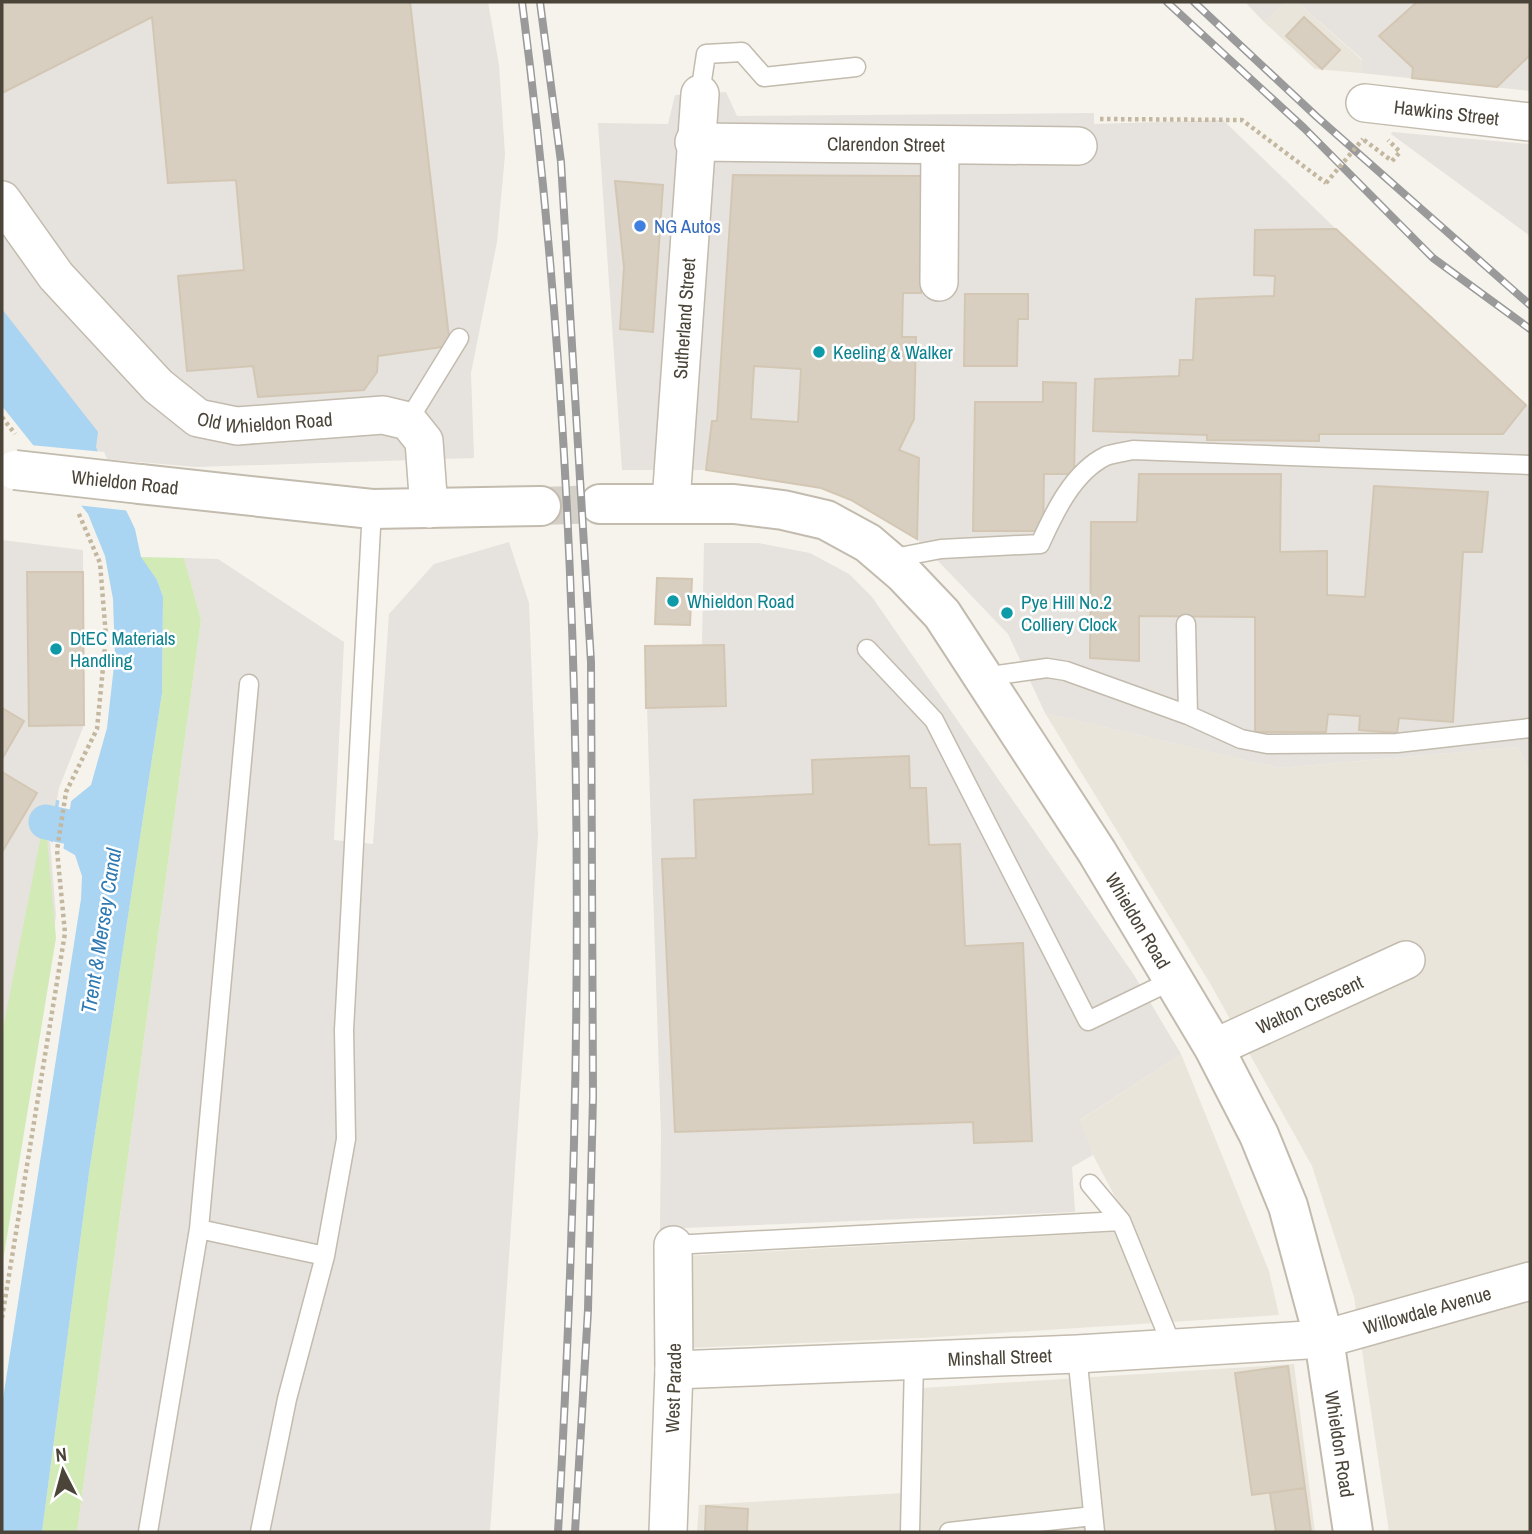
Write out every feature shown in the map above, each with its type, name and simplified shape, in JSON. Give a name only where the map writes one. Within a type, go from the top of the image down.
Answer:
[{"type":"street","name":"Sutherland Street","points":[[670,502],[694,142],[700,94]]},
{"type":"street","name":"Hawkins Street","points":[[1365,103],[1530,122]]},
{"type":"street","name":"Clarendon Street","points":[[694,142],[1078,146]]},
{"type":"street","points":[[939,282],[940,146]]},
{"type":"street","name":"Old Whieldon Road","points":[[2,200],[56,276],[158,386],[198,418],[237,426],[383,415],[408,421]]},
{"type":"street","points":[[408,421],[424,441],[429,509]]},
{"type":"street","name":"Whieldon Road","points":[[11,458],[140,484],[372,509],[541,506]]},
{"type":"street","name":"Whieldon Road","points":[[600,504],[670,502],[746,505],[826,520],[868,543],[942,614],[1097,852],[1214,1048],[1259,1135],[1288,1206],[1324,1339],[1353,1532]]},
{"type":"street","name":"Walton Crescent","points":[[1214,1048],[1406,960]]},
{"type":"street","name":"West Parade","points":[[668,1532],[674,1370],[673,1245]]},
{"type":"street","name":"Willowdale Avenue","points":[[1324,1339],[1530,1281]]},
{"type":"street","name":"Minshall Street","points":[[674,1370],[914,1362],[1324,1339]]},
{"type":"lane","points":[[700,94],[706,54],[741,52],[764,77],[856,66]]},
{"type":"lane","points":[[408,421],[459,338]]},
{"type":"lane","points":[[888,560],[941,549],[1040,544],[1056,507],[1081,477],[1105,457],[1133,450],[1530,465]]},
{"type":"lane","points":[[260,1532],[287,1399],[325,1256],[346,1139],[344,1030],[372,509]]},
{"type":"lane","points":[[1186,624],[1188,715]]},
{"type":"lane","points":[[867,649],[934,720],[1088,1021],[1173,980]]},
{"type":"lane","points":[[983,677],[1047,668],[1066,671],[1188,715],[1241,739],[1267,744],[1397,743],[1530,728]]},
{"type":"lane","points":[[148,1532],[199,1229],[249,684]]},
{"type":"lane","points":[[1090,1184],[1121,1221],[1172,1346]]},
{"type":"lane","points":[[673,1245],[1121,1221]]},
{"type":"lane","points":[[199,1229],[325,1256]]},
{"type":"lane","points":[[949,1532],[1094,1524],[1077,1354]]},
{"type":"lane","points":[[910,1532],[914,1362]]},
{"type":"path","points":[[1078,146],[1077,120],[1211,117],[1242,120],[1326,183],[1363,139],[1392,161],[1400,152],[1389,144]]},
{"type":"path","points":[[2,417],[11,458]]},
{"type":"path","points":[[2,1318],[65,933],[57,850],[66,792],[97,729],[106,637],[105,598],[100,563],[79,514],[71,504]]},
{"type":"shaded area","points":[[2,2],[488,2],[499,65],[505,155],[497,242],[471,373],[474,458],[197,467],[104,459],[2,309]]},
{"type":"shaded area","points":[[1245,2],[1286,2],[1264,22]]},
{"type":"shaded area","points":[[1286,2],[1297,2],[1362,60],[1361,73],[1315,69],[1264,22]]},
{"type":"shaded area","points":[[1297,2],[1530,2],[1530,91],[1361,73],[1362,59]]},
{"type":"shaded area","points":[[726,92],[737,116],[1094,113],[1094,124],[1223,120],[1336,229],[1530,408],[1530,774],[1518,747],[1279,768],[1045,713],[1008,634],[917,539],[851,500],[821,488],[706,470],[622,470],[598,123],[668,124],[675,95]]},
{"type":"shaded area","points":[[1391,134],[1530,144],[1530,236]]},
{"type":"shaded area","points":[[2,540],[83,550],[84,725],[59,788],[50,841],[56,915],[51,957],[11,994],[2,1033]]},
{"type":"shaded area","points":[[509,542],[529,603],[538,835],[490,1532],[77,1532],[201,620],[184,558],[218,559],[344,642],[334,840],[373,844],[389,614],[434,564]]},
{"type":"shaded area","points":[[704,543],[758,543],[810,553],[849,574],[872,597],[1134,975],[1181,1054],[1080,1120],[1093,1155],[1072,1167],[1075,1212],[660,1229],[661,1134],[645,646],[702,645]]},
{"type":"shaded area","points":[[1045,713],[1279,768],[1518,747],[1530,774],[1530,1532],[1389,1532],[1354,1297],[1312,1166],[1211,985]]},
{"type":"shaded area","points":[[1181,1054],[1269,1271],[1279,1315],[922,1338],[689,1348],[685,1256],[1133,1231],[1093,1155],[1079,1121]]},
{"type":"shaded area","points":[[1294,1364],[1315,1532],[697,1532],[699,1505],[921,1492],[923,1388]]},
{"type":"green space","points":[[140,557],[184,558],[201,620],[77,1532],[42,1532],[89,1173],[162,693],[163,597],[157,580]]},
{"type":"green space","points":[[41,836],[47,839],[56,938],[2,1267],[2,1034]]},
{"type":"water","name":"Trent & Mersey Canal","points":[[2,309],[98,432],[96,447],[135,529],[141,557],[157,580],[163,597],[162,693],[89,1173],[42,1532],[2,1532],[2,1405],[81,899],[82,876],[75,855],[50,841],[56,800],[70,802],[91,785],[107,728],[115,657],[113,599],[105,556],[88,514],[2,406]]},
{"type":"pier","points":[[30,445],[104,452],[131,511],[76,505]]},
{"type":"pier","points":[[72,796],[63,851],[52,846],[60,797]]},
{"type":"building","points":[[2,2],[410,2],[450,346],[378,356],[377,372],[364,390],[258,397],[253,366],[187,371],[178,276],[244,270],[236,180],[168,183],[152,17],[2,93]]},
{"type":"building","points":[[1417,2],[1530,2],[1530,55],[1497,87],[1412,78],[1413,68],[1379,36]]},
{"type":"building","points":[[1304,17],[1340,50],[1322,69],[1286,36]]},
{"type":"building","name":"Keeling & Walker","points":[[733,175],[921,176],[921,293],[903,293],[902,337],[916,337],[914,419],[899,450],[919,458],[917,539],[851,500],[821,488],[706,470],[712,421],[717,421]],"holes":[[[754,366],[801,369],[798,422],[751,419]]]},
{"type":"building","name":"NG Autos","points":[[615,181],[663,185],[653,332],[620,329],[624,267]]},
{"type":"building","points":[[1336,229],[1526,405],[1503,434],[1319,434],[1319,441],[1207,440],[1207,435],[1093,431],[1095,379],[1179,376],[1180,360],[1193,360],[1196,299],[1274,296],[1275,276],[1254,275],[1255,230]]},
{"type":"building","points":[[965,294],[1028,294],[1028,319],[1018,319],[1017,366],[964,366]]},
{"type":"building","points":[[1043,382],[1076,383],[1074,474],[1044,474],[1043,531],[973,531],[975,402],[1043,402]]},
{"type":"building","points":[[1139,474],[1281,474],[1280,552],[1327,551],[1327,595],[1365,597],[1374,486],[1488,492],[1482,552],[1463,552],[1453,722],[1399,718],[1397,733],[1359,730],[1360,716],[1328,714],[1326,732],[1255,732],[1255,617],[1139,616],[1139,661],[1090,658],[1091,522],[1137,522]]},
{"type":"building","name":"DtEC Materials Handling","points":[[27,572],[83,572],[84,725],[29,726]]},
{"type":"building","name":"Whieldon Road","points":[[657,578],[692,579],[690,625],[655,624]]},
{"type":"building","name":"Pye Hill No.2 Colliery Clock","points":[[1008,606],[1014,614],[1005,620],[1000,612]]},
{"type":"building","points":[[724,645],[726,706],[646,708],[645,646]]},
{"type":"building","points":[[2,708],[24,721],[2,759]]},
{"type":"building","points":[[909,756],[910,788],[926,788],[929,845],[960,844],[965,946],[1023,943],[1032,1141],[974,1143],[973,1122],[675,1132],[662,859],[696,858],[694,800],[813,794],[812,760]]},
{"type":"building","points":[[2,772],[37,793],[2,852]]},
{"type":"building","points":[[1288,1366],[1305,1488],[1252,1495],[1235,1373]]},
{"type":"building","points":[[1305,1488],[1311,1532],[1276,1532],[1270,1493]]},
{"type":"building","points":[[706,1506],[748,1509],[747,1532],[705,1532]]},
{"type":"waterway","points":[[46,822],[101,834]]},
{"type":"tunnel","points":[[541,506],[600,504]]},
{"type":"railway","points":[[522,2],[544,192],[560,383],[576,766],[574,1149],[558,1532]]},
{"type":"railway","points":[[540,2],[561,162],[591,662],[593,1096],[588,1310],[575,1532]]},
{"type":"railway","points":[[1167,2],[1304,128],[1433,258],[1530,329]]},
{"type":"railway","points":[[1194,2],[1317,117],[1530,305]]},
{"type":"place","name":"NG Autos","points":[[640,226]]},
{"type":"place","name":"Keeling & Walker","points":[[819,352]]},
{"type":"place","name":"Whieldon Road","points":[[673,601]]},
{"type":"place","name":"Pye Hill No.2 Colliery Clock","points":[[1007,613]]},
{"type":"place","name":"DtEC Materials Handling","points":[[56,649]]}]
